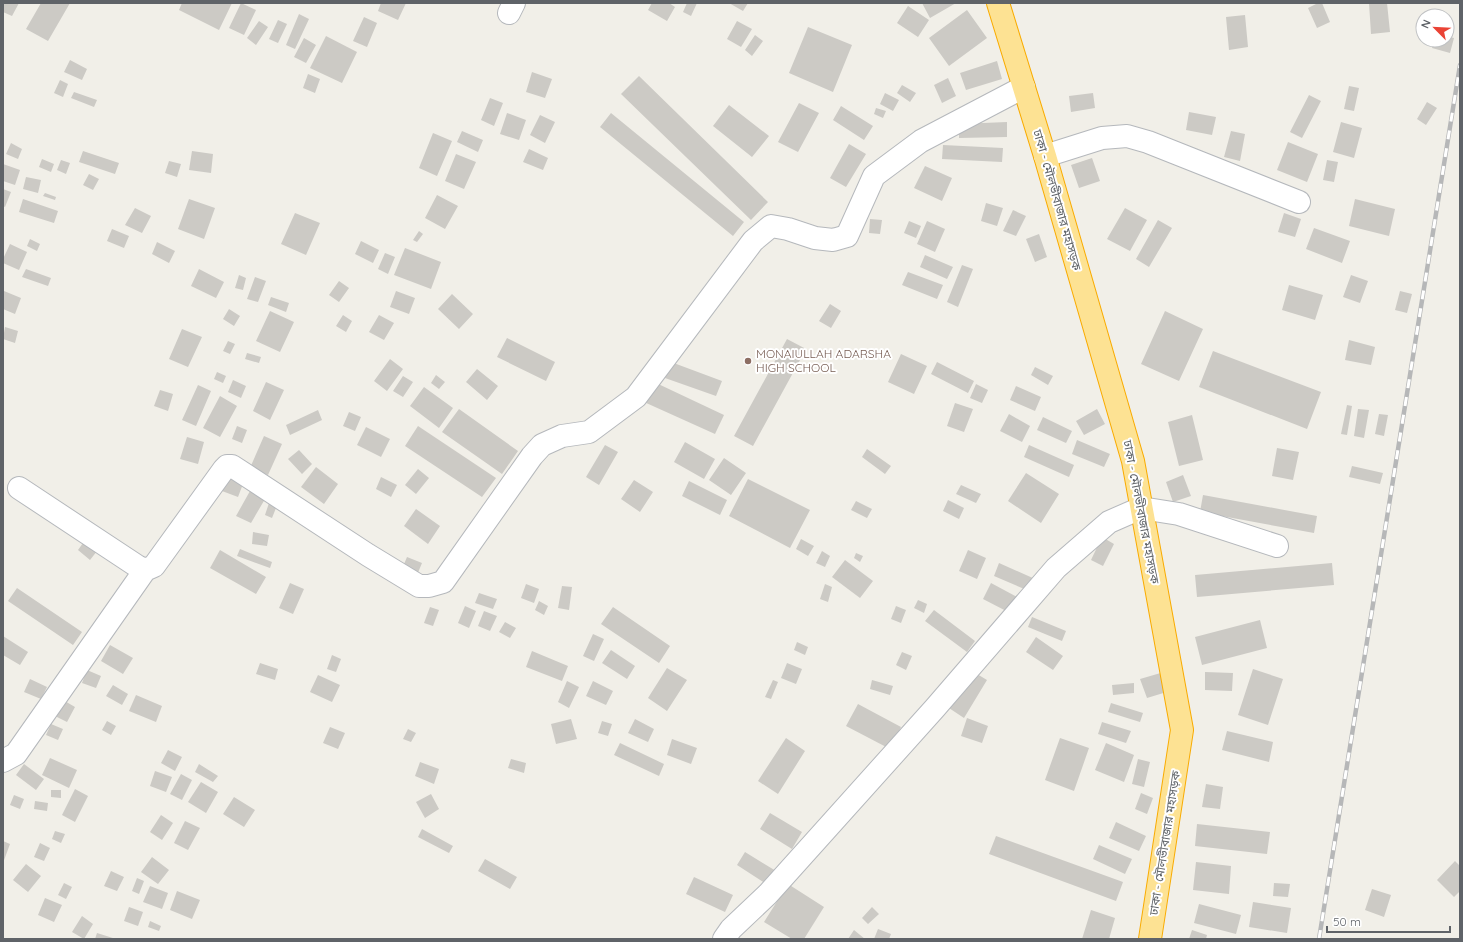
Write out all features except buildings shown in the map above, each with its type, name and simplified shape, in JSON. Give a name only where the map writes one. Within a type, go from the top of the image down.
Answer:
[{"type":"highway","name":"ঢাকা - মৌলভীবাজার মহাসড়ক","points":[[998,3],[1045,156],[1133,461],[1182,730],[1150,939]]},
{"type":"street","points":[[3,761],[16,754],[145,570],[154,566],[227,466],[232,466],[368,555],[419,586],[429,586],[443,582],[532,456],[542,445],[562,436],[589,432],[636,397],[753,241],[772,226],[788,229],[815,238],[833,240],[847,236],[874,176],[921,141],[1024,88]]},
{"type":"street","points":[[1045,156],[1102,138],[1127,136],[1148,142],[1299,202]]},
{"type":"street","points":[[19,488],[145,570]]},
{"type":"street","points":[[724,939],[731,929],[768,894],[935,708],[1056,568],[1109,522],[1142,508],[1179,514],[1277,546]]},
{"type":"railway","points":[[1319,939],[1460,65]]},
{"type":"place","name":"MONAIULLAH ADARSHA HIGH SCHOOL","points":[[748,361]]}]
